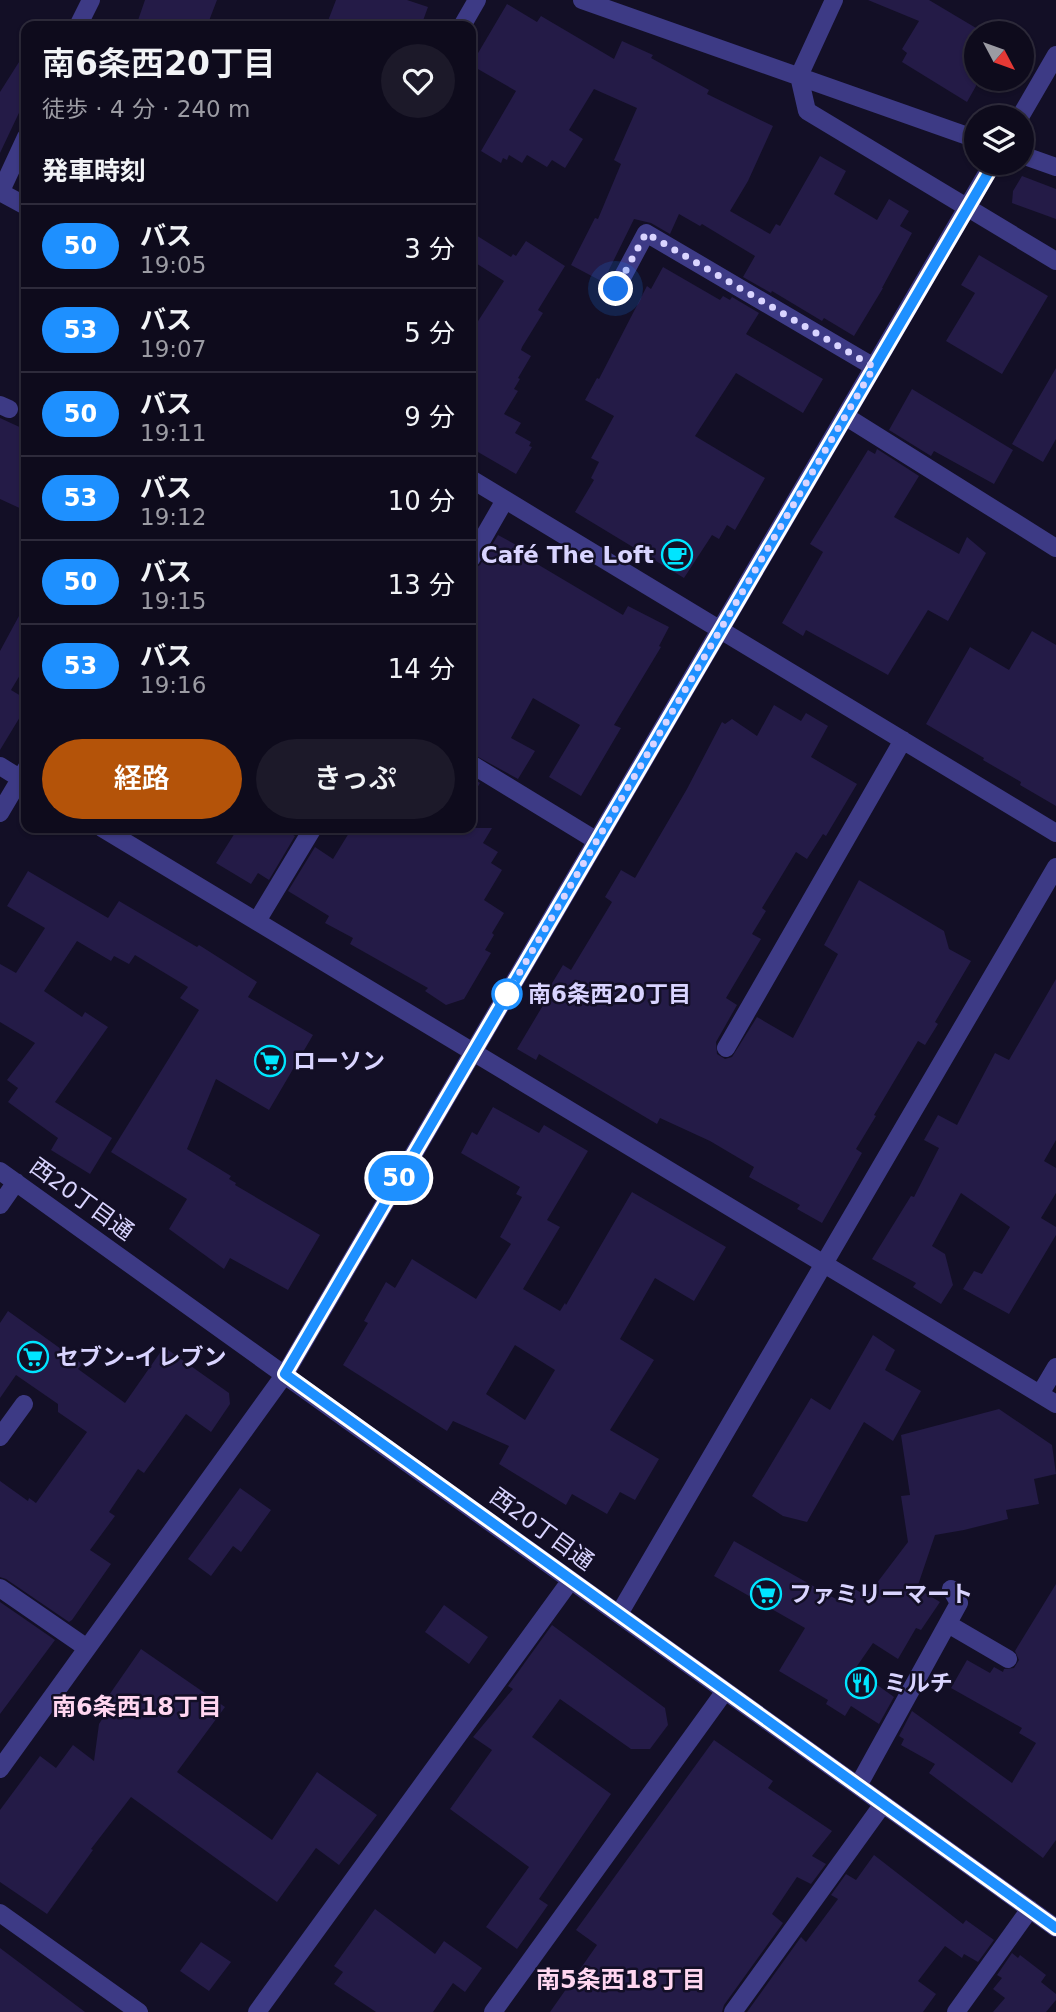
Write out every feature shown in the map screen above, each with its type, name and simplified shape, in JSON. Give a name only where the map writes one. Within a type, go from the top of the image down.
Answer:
[{"type":"street","points":[[81,21],[91,0]]},
{"type":"street","points":[[465,21],[477,0]]},
{"type":"street","points":[[582,0],[964,135]]},
{"type":"street","points":[[834,0],[799,76],[807,111],[1056,261]]},
{"type":"street","points":[[1027,105],[1056,55]]},
{"type":"street","points":[[21,148],[0,192],[21,203]]},
{"type":"street","points":[[1034,159],[1056,167]]},
{"type":"street","points":[[0,1769],[285,1374],[986,175]]},
{"type":"street","points":[[616,289],[646,233],[874,367]]},
{"type":"street","points":[[845,416],[1056,548]]},
{"type":"street","points":[[476,482],[1056,833]]},
{"type":"street","points":[[476,550],[505,500]]},
{"type":"street","points":[[726,1048],[903,740]]},
{"type":"street","points":[[0,766],[21,775]]},
{"type":"street","points":[[476,767],[597,841]]},
{"type":"street","points":[[0,813],[21,781]]},
{"type":"street","points":[[110,833],[1056,1404]]},
{"type":"street","points":[[257,921],[310,833]]},
{"type":"street","points":[[619,1614],[1056,867]]},
{"type":"street","name":"西20丁目通","points":[[0,1171],[1030,1909],[1054,1922]]},
{"type":"street","points":[[0,1205],[16,1182]]},
{"type":"street","points":[[1040,1394],[1056,1367]]},
{"type":"street","points":[[0,1437],[24,1404]]},
{"type":"street","points":[[257,2012],[571,1580]]},
{"type":"street","points":[[0,1588],[87,1648]]},
{"type":"street","points":[[858,1786],[948,1624],[955,1596]]},
{"type":"street","points":[[948,1624],[1008,1659]]},
{"type":"street","points":[[494,2012],[725,1690]]},
{"type":"street","points":[[733,2012],[883,1804]]},
{"type":"street","points":[[956,2012],[1030,1909]]},
{"type":"street","points":[[0,1913],[139,2012]]},
{"type":"building","points":[[145,0],[217,0],[209,21],[138,21]]},
{"type":"building","points":[[336,0],[407,0],[428,7],[423,21],[328,21]]},
{"type":"building","points":[[868,0],[929,0],[964,21],[964,91],[973,91],[967,102],[902,62],[907,53],[902,49],[919,21]]},
{"type":"building","points":[[507,4],[537,22],[541,16],[614,59],[622,41],[653,55],[651,58],[709,90],[707,94],[773,126],[748,181],[730,211],[770,234],[776,224],[780,226],[820,156],[846,171],[834,194],[877,220],[889,199],[909,211],[900,226],[912,233],[854,336],[743,277],[755,256],[702,224],[700,226],[679,214],[670,234],[651,223],[634,219],[603,282],[571,265],[595,218],[598,219],[621,164],[614,160],[637,108],[594,89],[569,130],[583,139],[565,168],[552,160],[547,167],[527,155],[522,163],[509,155],[507,160],[503,158],[501,163],[481,151],[516,91],[476,68],[476,57]]},
{"type":"building","points":[[21,59],[21,109],[0,153],[0,92]]},
{"type":"building","points":[[1022,176],[1056,189],[1056,219],[1012,203],[1013,191]]},
{"type":"building","points":[[476,235],[511,257],[513,254],[516,256],[526,241],[565,266],[538,310],[543,313],[522,347],[521,350],[531,356],[518,378],[520,379],[514,389],[518,391],[504,414],[521,423],[515,433],[531,442],[529,446],[532,447],[516,474],[476,451],[476,324],[504,281],[476,263]]},
{"type":"building","points":[[979,255],[1048,296],[1002,374],[946,341],[975,293],[961,285]]},
{"type":"building","points":[[663,267],[720,300],[723,296],[730,300],[732,297],[759,313],[746,334],[823,379],[803,413],[736,373],[695,436],[765,478],[735,530],[727,525],[719,539],[712,535],[684,578],[575,512],[594,480],[591,478],[599,462],[591,458],[614,416],[585,400],[597,378],[599,379],[647,286],[651,289]]},
{"type":"building","points":[[1056,368],[1056,439],[1043,462],[1012,444]]},
{"type":"building","points":[[912,389],[1013,450],[994,484],[934,451],[931,456],[889,430]]},
{"type":"building","points":[[0,418],[21,428],[21,509],[0,499]]},
{"type":"building","points":[[877,449],[919,476],[894,517],[959,554],[967,537],[986,553],[948,621],[928,610],[888,675],[806,630],[803,636],[782,623],[823,552],[810,544],[868,450],[875,454]]},
{"type":"building","points":[[498,535],[529,552],[527,558],[623,615],[628,606],[669,627],[659,646],[661,647],[614,725],[621,728],[581,796],[549,777],[580,725],[533,698],[511,738],[535,751],[518,779],[476,756],[476,567]]},
{"type":"building","points":[[21,612],[21,673],[11,690],[21,696],[21,715],[0,750],[0,651]]},
{"type":"building","points":[[1032,631],[1056,645],[1056,806],[1020,785],[1021,782],[983,760],[984,758],[926,724],[970,647],[1009,670]]},
{"type":"building","points":[[774,705],[801,721],[806,713],[828,726],[811,757],[857,784],[826,836],[823,834],[807,859],[796,852],[762,908],[766,911],[752,934],[761,939],[726,998],[737,1005],[716,1042],[717,1054],[725,1059],[732,1057],[757,1017],[793,1038],[838,954],[824,945],[859,880],[944,931],[949,949],[971,961],[935,1022],[938,1024],[925,1045],[918,1041],[874,1115],[876,1116],[856,1149],[862,1153],[822,1223],[797,1209],[800,1205],[749,1177],[754,1167],[710,1141],[660,1118],[657,1124],[539,1054],[536,1060],[517,1049],[563,965],[571,970],[612,902],[605,897],[621,870],[635,878],[722,722],[725,724],[732,719],[757,736]]},
{"type":"building","points":[[476,828],[492,828],[483,843],[498,852],[491,863],[502,870],[484,900],[504,913],[485,950],[491,953],[464,999],[446,1005],[425,991],[428,988],[350,944],[353,938],[325,923],[329,916],[288,891],[315,847],[333,859],[349,833],[476,833]]},
{"type":"building","points":[[235,833],[290,833],[295,836],[269,880],[258,873],[251,884],[216,863]]},
{"type":"building","points":[[28,871],[108,918],[119,901],[197,947],[199,945],[257,982],[248,997],[313,1035],[269,1110],[216,1079],[187,1149],[231,1176],[229,1179],[236,1183],[235,1185],[320,1235],[288,1290],[230,1258],[224,1269],[169,1229],[187,1199],[111,1152],[199,1010],[180,998],[188,987],[135,955],[129,964],[114,956],[111,961],[77,941],[44,991],[82,1017],[85,1012],[108,1027],[55,1102],[112,1138],[90,1174],[51,1150],[58,1138],[8,1102],[18,1088],[7,1080],[35,1043],[0,1022],[0,964],[16,973],[45,928],[7,906]]},
{"type":"building","points":[[1056,979],[1056,1140],[1044,1161],[1056,1168],[1056,1193],[1041,1218],[1056,1227],[1056,1235],[1009,1314],[963,1289],[974,1271],[982,1274],[1010,1227],[961,1193],[932,1246],[945,1254],[953,1285],[941,1304],[913,1287],[916,1283],[872,1259],[911,1196],[914,1197],[939,1148],[924,1140],[938,1115],[957,1125],[995,1053],[1009,1060]]},
{"type":"building","points":[[493,1107],[539,1133],[544,1125],[588,1151],[547,1220],[560,1227],[523,1289],[560,1311],[632,1192],[726,1247],[694,1301],[655,1278],[620,1339],[654,1360],[610,1430],[659,1459],[635,1500],[620,1492],[607,1514],[572,1494],[566,1505],[499,1464],[509,1446],[453,1421],[447,1431],[343,1365],[368,1323],[364,1321],[386,1282],[395,1288],[412,1259],[476,1299],[511,1244],[500,1237],[522,1197],[516,1194],[520,1187],[461,1153],[472,1132],[477,1135]],"holes":[[[515,1345],[555,1370],[525,1420],[486,1394]]]},
{"type":"building","points":[[8,1311],[82,1364],[78,1369],[125,1403],[164,1347],[229,1393],[230,1404],[211,1432],[186,1414],[144,1473],[138,1469],[109,1512],[115,1516],[90,1550],[111,1564],[69,1622],[0,1577],[0,1481],[28,1501],[29,1498],[36,1503],[87,1432],[58,1412],[58,1404],[16,1375],[0,1398],[0,1323]]},
{"type":"building","points":[[873,1335],[895,1350],[885,1370],[921,1391],[893,1441],[864,1422],[807,1522],[783,1516],[752,1496],[811,1398],[830,1410]]},
{"type":"building","points":[[999,1409],[1052,1445],[1056,1474],[1034,1479],[1039,1504],[1006,1510],[1008,1519],[935,1535],[917,1588],[940,1602],[921,1630],[916,1628],[898,1659],[873,1643],[855,1669],[894,1697],[879,1724],[851,1706],[845,1716],[826,1704],[828,1700],[779,1671],[805,1628],[714,1576],[734,1541],[836,1599],[846,1584],[867,1596],[908,1542],[901,1496],[910,1495],[901,1435]]},
{"type":"building","points":[[240,1488],[271,1510],[241,1552],[233,1546],[211,1576],[188,1559]]},
{"type":"building","points":[[1056,1584],[1056,1840],[1043,1858],[929,1773],[935,1764],[901,1745],[904,1739],[899,1736],[912,1711],[1012,1783],[1036,1743],[1019,1733],[1022,1728],[951,1688],[967,1660],[990,1673],[994,1667],[1003,1672],[1004,1669],[1014,1668],[1019,1660],[1015,1651]]},
{"type":"building","points":[[0,1602],[55,1640],[0,1714]]},
{"type":"building","points":[[444,1605],[488,1637],[469,1664],[425,1632]]},
{"type":"building","points":[[552,1625],[665,1708],[668,1725],[650,1749],[631,1749],[560,1699],[532,1737],[611,1794],[539,1899],[548,1905],[517,1949],[486,1927],[529,1867],[450,1809],[492,1750],[473,1737],[513,1689],[508,1686]]},
{"type":"building","points":[[141,1649],[225,1707],[177,1772],[272,1840],[317,1772],[377,1815],[339,1865],[316,1848],[277,1902],[131,1797],[91,1849],[93,1850],[47,1914],[0,1882],[0,1810],[40,1756],[56,1768],[73,1745],[94,1761],[99,1724],[113,1702],[107,1698]]},
{"type":"building","points":[[714,1740],[773,1781],[768,1788],[832,1831],[812,1856],[826,1864],[811,1884],[797,1877],[772,1914],[783,1923],[724,2005],[722,2012],[550,2012],[597,1945],[576,1930]]},
{"type":"building","points":[[874,1855],[963,1924],[966,1920],[994,1940],[978,1962],[964,1954],[962,1958],[945,1946],[918,1981],[936,1994],[923,2012],[747,2012],[801,1937],[806,1942],[838,1899],[831,1895],[846,1874],[856,1880]]},
{"type":"building","points":[[375,1909],[435,1954],[444,1941],[482,1968],[465,1992],[453,1983],[433,2012],[376,2012],[334,1984],[343,1972],[334,1966]]},
{"type":"building","points":[[201,1942],[231,1962],[209,1991],[180,1971]]},
{"type":"building","points":[[0,1948],[85,2012],[0,2012]]},
{"type":"building","points":[[1012,1953],[1018,1958],[1020,1955],[1046,1975],[1041,1982],[1056,1994],[1056,2000],[1046,2012],[993,2012],[1005,1998],[993,1989],[1002,1978],[997,1975]]},
{"type":"bus line","name":"50","points":[[987,175],[285,1374],[1056,1928]]},
{"type":"place","name":"Café The Loft","points":[[677,555]]},
{"type":"place","name":"南6条西20丁目","points":[[507,994]]},
{"type":"place","name":"ローソン","points":[[270,1061]]},
{"type":"place","name":"セブン-イレブン","points":[[33,1357]]},
{"type":"place","name":"ファミリーマート","points":[[766,1594]]},
{"type":"place","name":"ミルチ","points":[[861,1683]]},
{"type":"district","name":"南6条西18丁目","points":[[137,1707]]},
{"type":"district","name":"南5条西18丁目","points":[[621,1980]]},
{"type":"route","points":[[507,994],[874,367],[646,233],[616,289]]}]
